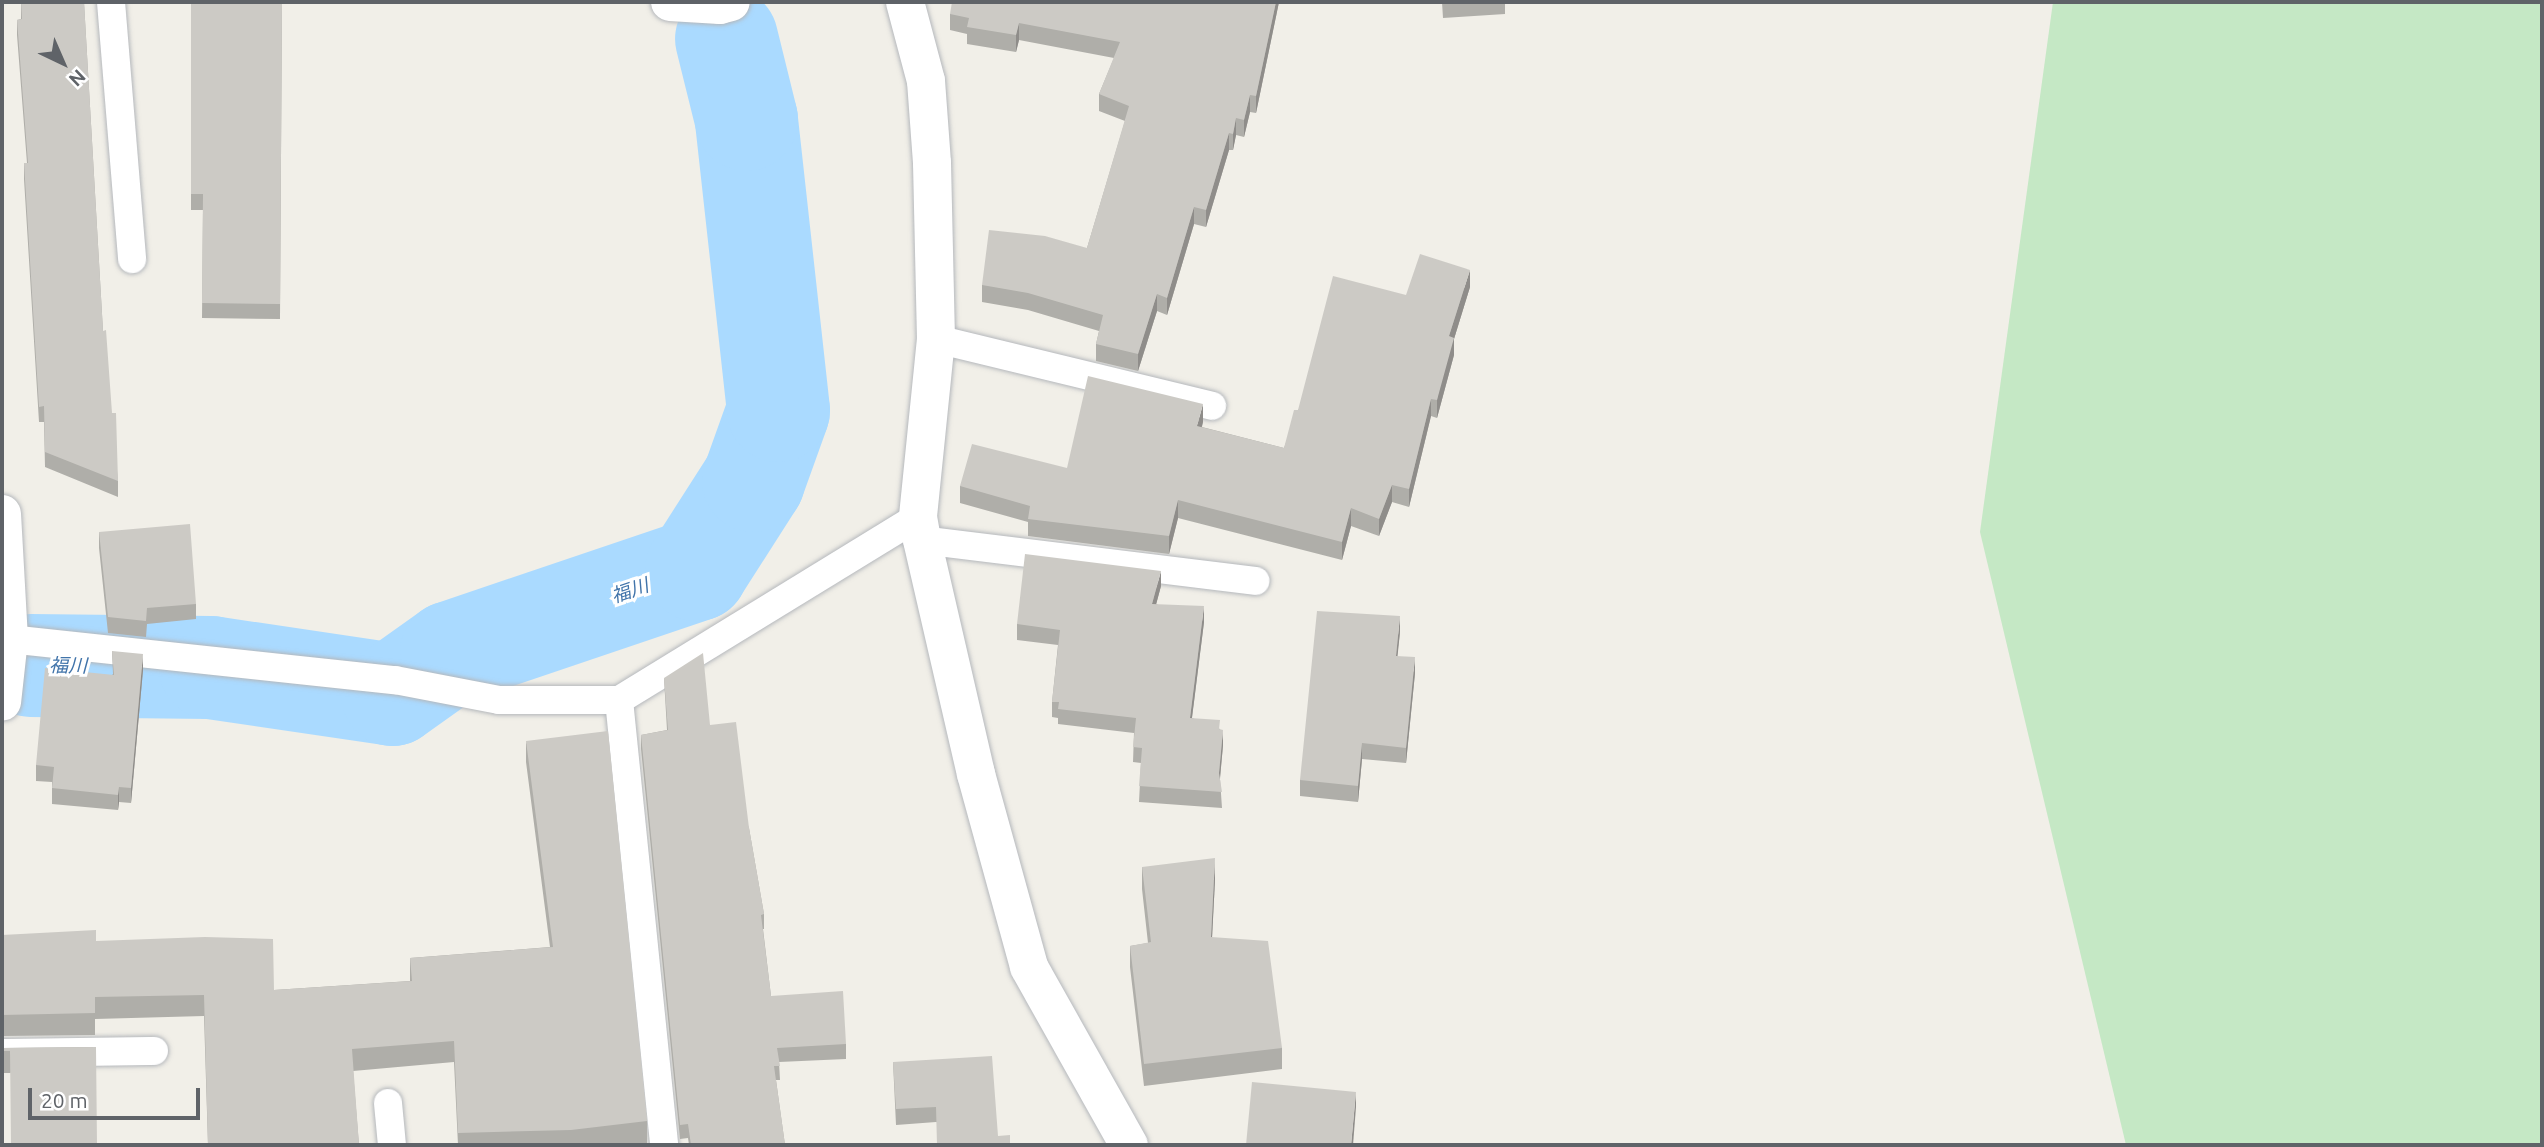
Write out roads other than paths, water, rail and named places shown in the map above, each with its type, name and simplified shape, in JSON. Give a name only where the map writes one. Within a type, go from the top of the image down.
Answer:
[{"type":"street","points":[[670,2],[720,5],[731,2]]},
{"type":"street","points":[[905,2],[926,81],[932,163],[936,339],[920,528],[976,774],[1029,967],[1129,1145]]},
{"type":"street","points":[[2,514],[6,638],[2,702]]},
{"type":"lane","points":[[111,2],[131,259]]},
{"type":"lane","points":[[936,339],[1212,406]]},
{"type":"lane","points":[[6,638],[395,680],[499,700],[619,700],[920,528],[1255,581]]},
{"type":"lane","points":[[619,700],[664,1145]]},
{"type":"lane","points":[[2,1053],[155,1051]]},
{"type":"lane","points":[[388,1102],[392,1145]]},
{"type":"waterway","name":"福川","points":[[30,665],[210,667],[392,694],[451,652],[696,569],[753,480],[778,410],[746,119],[726,38]]}]
